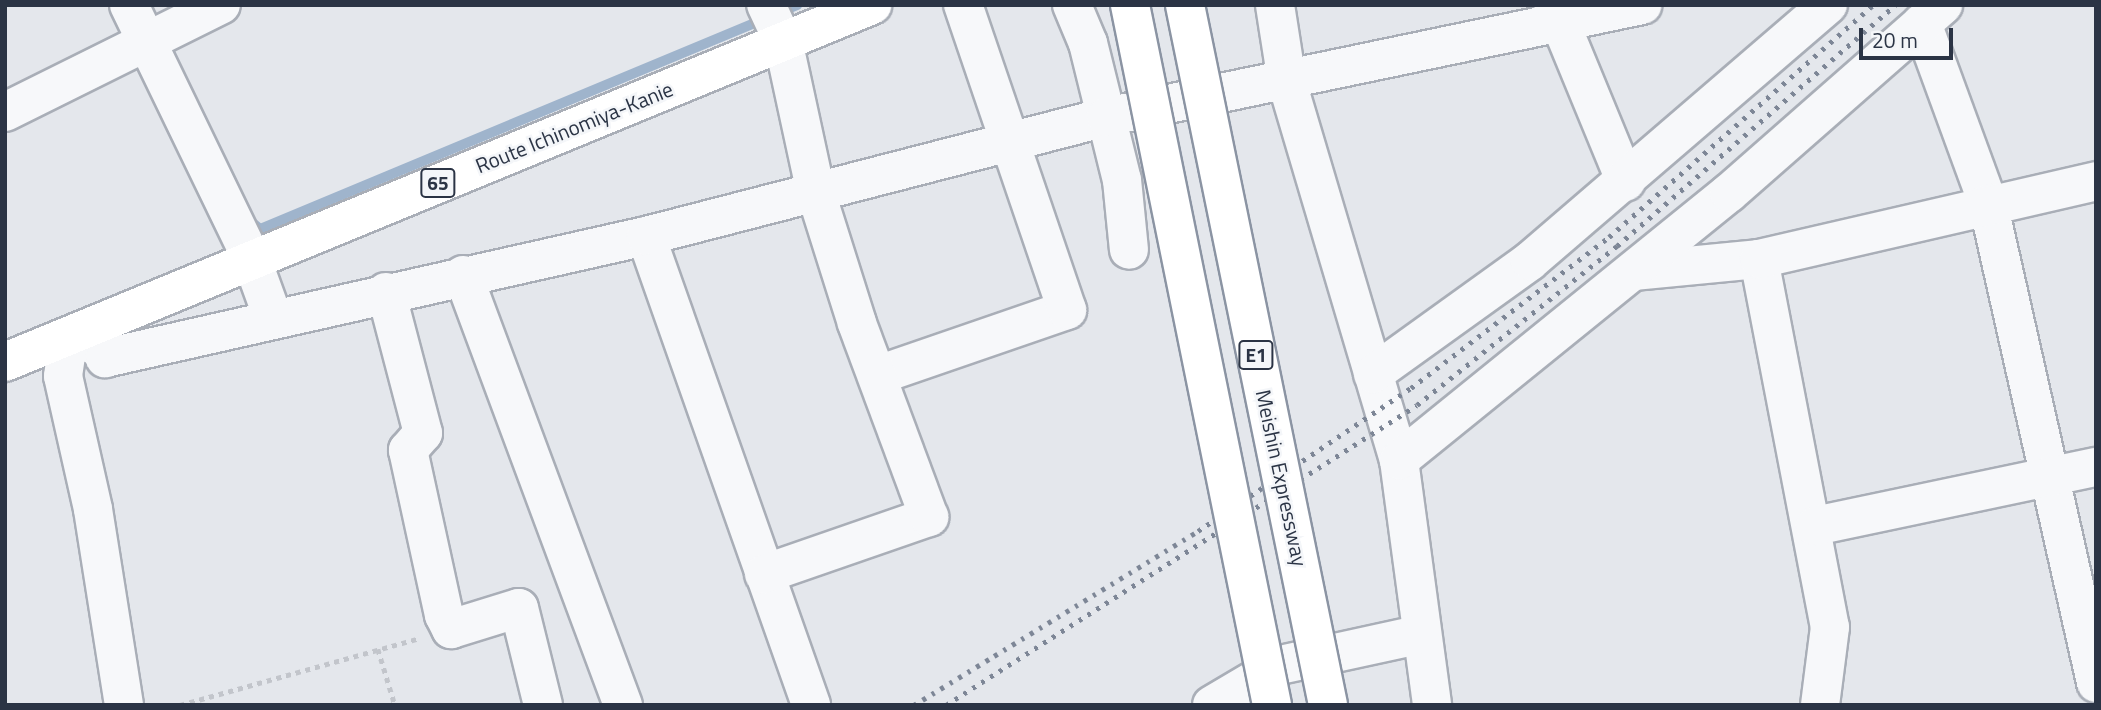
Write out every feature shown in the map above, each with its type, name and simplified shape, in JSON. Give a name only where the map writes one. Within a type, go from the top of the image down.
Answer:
[{"type":"main road","name":"Route Ichinomiya-Kanie","points":[[5,362],[252,260],[773,19],[872,5]]},
{"type":"main road","points":[[1130,5],[1272,705]]},
{"type":"main road","name":"Meishin Expressway","points":[[1185,5],[1328,705]]},
{"type":"street","points":[[129,5],[252,260],[273,318]]},
{"type":"street","points":[[5,112],[220,5]]},
{"type":"street","points":[[878,375],[1067,310],[1007,144],[963,5]]},
{"type":"street","points":[[1072,5],[1122,180],[1129,250]]},
{"type":"street","points":[[1275,5],[1287,82],[1399,460],[1432,705]]},
{"type":"street","points":[[124,705],[93,509],[63,376],[69,336],[99,347],[105,358],[386,292],[646,236],[1106,117],[1287,82],[1556,14],[1642,5]]},
{"type":"street","points":[[1373,374],[1530,261],[1626,182],[1828,5]]},
{"type":"street","points":[[1556,14],[1626,182]]},
{"type":"street","points":[[1399,460],[1634,271],[1932,14],[1988,203],[2046,478],[2096,683]]},
{"type":"street","points":[[764,574],[929,517],[816,193],[773,19]]},
{"type":"street","points":[[1634,271],[1759,259],[1988,203],[2096,181]]},
{"type":"street","points":[[646,236],[811,705]]},
{"type":"street","points":[[1759,259],[1815,526],[1830,627],[1820,705]]},
{"type":"street","points":[[463,275],[623,705]]},
{"type":"street","points":[[386,292],[423,433],[408,450],[451,629],[519,608],[543,705]]},
{"type":"street","points":[[1815,526],[2096,467]]},
{"type":"street","points":[[1212,705],[1280,665],[1422,634]]},
{"type":"path","points":[[180,705],[451,629]]},
{"type":"path","points":[[378,649],[395,705]]},
{"type":"waterway","points":[[778,13],[797,5]]},
{"type":"waterway","points":[[248,219],[260,229],[764,19]]},
{"type":"railway","points":[[914,705],[1198,531],[1411,388],[1609,237],[1873,5]]},
{"type":"railway","points":[[946,705],[1417,405],[1617,246],[1895,5]]}]
